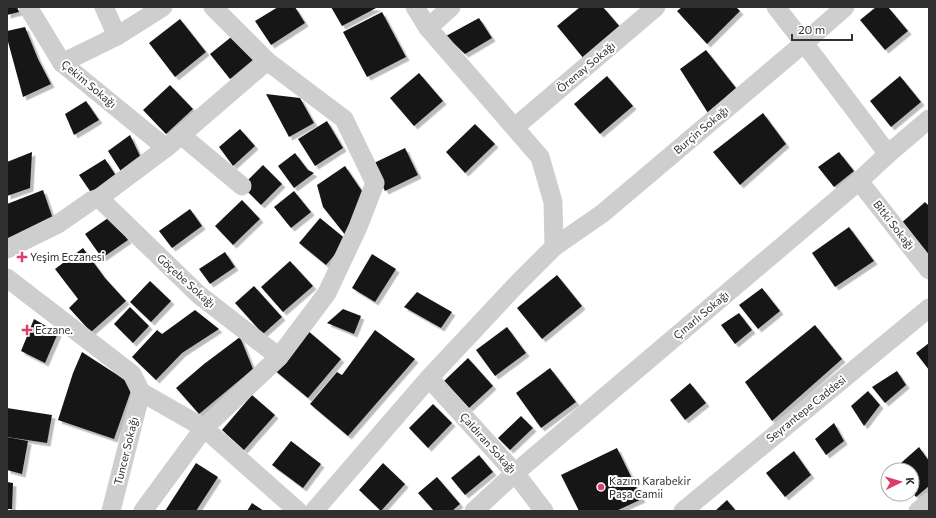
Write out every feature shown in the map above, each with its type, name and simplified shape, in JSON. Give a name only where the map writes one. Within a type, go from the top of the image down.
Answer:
[{"type":"street","name":"Çekim Sokağı","points":[[28,7],[62,63],[166,148]]},
{"type":"street","points":[[104,7],[117,36]]},
{"type":"street","points":[[62,63],[117,36],[163,7]]},
{"type":"street","points":[[143,511],[204,428],[279,358],[327,293],[358,227],[375,183],[344,119],[267,61],[213,7]]},
{"type":"street","points":[[414,7],[428,28],[540,157],[553,202],[554,247]]},
{"type":"street","points":[[428,28],[450,7]]},
{"type":"street","name":"Örenay Sokağı","points":[[515,127],[656,7]]},
{"type":"street","points":[[776,7],[888,154]]},
{"type":"street","name":"Burçin Sokağı","points":[[314,511],[429,378],[554,247],[603,213],[845,7]]},
{"type":"street","points":[[7,249],[58,224],[92,201],[99,198],[166,148],[267,61]]},
{"type":"street","name":"Çınarlı Sokağı","points":[[474,511],[514,473],[859,181],[929,119]]},
{"type":"street","points":[[181,135],[242,186]]},
{"type":"street","name":"Bitki Sokağı","points":[[859,181],[929,270]]},
{"type":"street","name":"Göçebe Sokağı","points":[[99,198],[198,294],[279,358]]},
{"type":"street","points":[[7,278],[132,374],[141,392],[204,428],[298,511]]},
{"type":"street","name":"Seyrantepe Caddesi","points":[[683,511],[929,308]]},
{"type":"street","name":"Çaldıran Sokağı","points":[[429,378],[514,473],[544,511]]},
{"type":"street","name":"Tuncer Sokağı","points":[[111,511],[141,392]]},
{"type":"street","points":[[918,511],[929,502]]},
{"type":"building","points":[[7,7],[17,7],[19,12],[7,15]]},
{"type":"building","points":[[278,7],[295,7],[305,23],[271,45],[255,21]]},
{"type":"building","points":[[331,7],[378,7],[342,26]]},
{"type":"building","points":[[580,7],[603,7],[621,28],[584,59],[557,26]]},
{"type":"building","points":[[682,7],[736,7],[740,11],[707,44],[677,11]]},
{"type":"building","points":[[876,7],[888,7],[908,31],[885,50],[860,20]]},
{"type":"building","points":[[382,12],[406,57],[367,77],[343,32]]},
{"type":"building","points":[[479,18],[492,38],[465,54],[446,36]]},
{"type":"building","points":[[180,19],[206,52],[175,77],[149,43]]},
{"type":"building","points":[[25,27],[38,59],[51,84],[23,97],[7,38],[7,31]]},
{"type":"building","points":[[235,34],[254,59],[230,79],[210,54]]},
{"type":"building","points":[[706,50],[736,88],[708,113],[680,69]]},
{"type":"building","points":[[419,73],[443,101],[414,126],[390,98]]},
{"type":"building","points":[[607,76],[633,106],[600,134],[574,104]]},
{"type":"building","points":[[900,76],[921,102],[891,127],[870,101]]},
{"type":"building","points":[[170,85],[193,109],[166,134],[143,110]]},
{"type":"building","points":[[266,94],[300,98],[314,123],[289,137]]},
{"type":"building","points":[[86,101],[99,120],[74,135],[65,114]]},
{"type":"building","points":[[763,113],[786,144],[740,185],[713,152]]},
{"type":"building","points":[[327,121],[343,148],[315,166],[298,139]]},
{"type":"building","points":[[475,124],[495,144],[465,173],[446,152]]},
{"type":"building","points":[[240,129],[255,146],[233,166],[219,147]]},
{"type":"building","points":[[130,135],[141,158],[122,173],[108,151]]},
{"type":"building","points":[[405,148],[418,175],[385,191],[372,164]]},
{"type":"building","points":[[32,152],[30,188],[7,196],[7,162]]},
{"type":"building","points":[[839,152],[854,171],[834,187],[818,167]]},
{"type":"building","points":[[295,153],[308,170],[314,173],[294,188],[278,166]]},
{"type":"building","points":[[105,159],[117,177],[92,194],[79,175]]},
{"type":"building","points":[[263,165],[282,184],[261,205],[242,186]]},
{"type":"building","points":[[345,166],[364,194],[346,236],[323,207],[317,185]]},
{"type":"building","points":[[43,190],[53,219],[7,242],[7,204]]},
{"type":"building","points":[[294,191],[311,212],[291,228],[274,207]]},
{"type":"building","points":[[242,200],[260,219],[233,245],[215,226]]},
{"type":"building","points":[[925,202],[929,206],[929,259],[899,225]]},
{"type":"building","points":[[190,209],[202,226],[172,248],[159,231]]},
{"type":"building","points":[[111,216],[128,240],[102,258],[85,234]]},
{"type":"building","points":[[320,218],[347,240],[326,265],[299,243]]},
{"type":"building","points":[[849,227],[874,261],[835,287],[812,253]]},
{"type":"building","points":[[83,248],[105,278],[126,301],[91,332],[69,308],[78,299],[55,269]]},
{"type":"building","points":[[225,252],[235,267],[210,284],[199,269]]},
{"type":"building","points":[[372,254],[396,269],[375,302],[352,288]]},
{"type":"building","points":[[290,261],[313,286],[283,312],[261,287]]},
{"type":"building","points":[[557,275],[582,306],[542,339],[517,308]]},
{"type":"building","points":[[150,281],[171,301],[151,322],[130,302]]},
{"type":"building","points":[[254,286],[282,317],[263,334],[235,303]]},
{"type":"building","points":[[762,288],[780,311],[758,329],[739,305]]},
{"type":"building","points":[[417,292],[452,312],[441,328],[404,307]]},
{"type":"building","points":[[130,307],[149,326],[133,343],[114,324]]},
{"type":"building","points":[[343,309],[361,316],[354,334],[327,323]]},
{"type":"building","points":[[195,310],[219,329],[182,353],[156,380],[132,357],[157,330],[162,334]]},
{"type":"building","points":[[739,313],[752,330],[735,344],[721,325]]},
{"type":"building","points":[[34,319],[58,333],[45,363],[21,351]]},
{"type":"building","points":[[815,325],[842,359],[772,421],[745,382]]},
{"type":"building","points":[[507,327],[526,353],[495,376],[476,350]]},
{"type":"building","points":[[307,330],[341,359],[308,398],[273,369]]},
{"type":"building","points":[[375,330],[415,359],[348,436],[310,404],[337,372],[342,375]]},
{"type":"building","points":[[240,337],[253,369],[199,414],[176,388],[204,364]]},
{"type":"building","points":[[929,343],[929,370],[916,353]]},
{"type":"building","points":[[82,352],[133,385],[114,439],[58,420],[73,373]]},
{"type":"building","points":[[468,358],[493,386],[469,408],[444,381]]},
{"type":"building","points":[[550,368],[576,402],[541,428],[516,393]]},
{"type":"building","points":[[897,371],[906,385],[885,403],[872,387]]},
{"type":"building","points":[[690,383],[706,403],[685,420],[670,400]]},
{"type":"building","points":[[868,391],[880,405],[864,426],[851,406]]},
{"type":"building","points":[[252,395],[275,415],[244,450],[222,430]]},
{"type":"building","points":[[433,404],[452,423],[428,448],[409,428]]},
{"type":"building","points":[[7,408],[52,415],[47,443],[7,437]]},
{"type":"building","points":[[521,416],[533,428],[510,450],[498,438]]},
{"type":"building","points":[[834,423],[844,441],[826,455],[815,439]]},
{"type":"building","points":[[7,437],[28,441],[22,474],[7,470]]},
{"type":"building","points":[[291,441],[321,464],[303,488],[272,465]]},
{"type":"building","points":[[919,447],[929,461],[929,486],[920,494],[920,462],[902,462]]},
{"type":"building","name":"Kazım Karabekir Paşa Camii","points":[[617,448],[642,499],[616,511],[579,511],[561,475]]},
{"type":"building","points":[[794,451],[811,475],[785,497],[766,473]]},
{"type":"building","points":[[479,455],[493,472],[465,495],[451,478]]},
{"type":"building","points":[[196,463],[218,477],[196,511],[165,511]]},
{"type":"building","points":[[383,463],[405,484],[381,511],[359,490]]},
{"type":"building","points":[[437,477],[460,504],[452,511],[434,511],[418,493]]},
{"type":"building","points":[[7,482],[13,483],[12,509],[7,509]]},
{"type":"building","points":[[727,500],[736,511],[715,511]]},
{"type":"building","points":[[252,503],[264,511],[247,511]]},
{"type":"place","name":"Yeşim Eczanesi","points":[[22,257]]},
{"type":"place","name":"Eczane.","points":[[27,330]]},
{"type":"place","name":"Kazım Karabekir Paşa Camii","points":[[601,487]]}]
